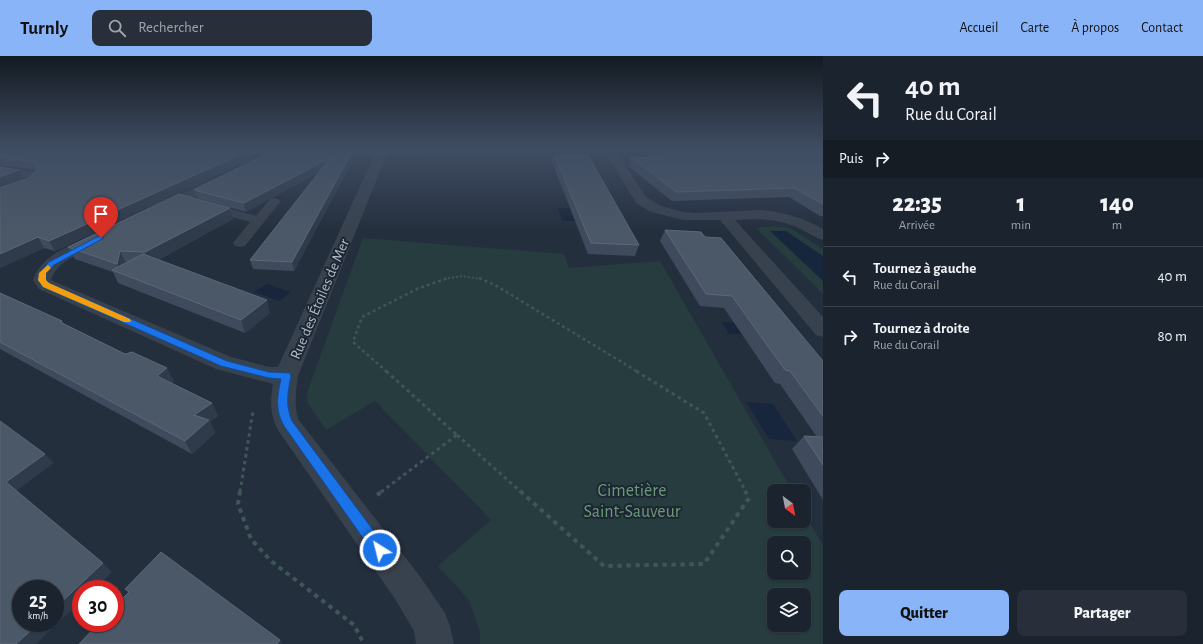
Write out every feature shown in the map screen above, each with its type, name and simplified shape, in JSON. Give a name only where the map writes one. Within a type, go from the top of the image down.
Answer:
[{"type":"street","points":[[0,193],[29,183],[34,178],[33,175]]},
{"type":"street","points":[[146,216],[230,175]]},
{"type":"street","name":"Rue des Étoiles de Mer","points":[[370,175],[275,375],[282,400],[282,411],[287,423],[407,587],[432,626],[435,644]]},
{"type":"street","points":[[625,175],[641,200],[662,211],[684,216],[761,214],[779,216],[801,223],[823,235]]},
{"type":"street","points":[[724,216],[823,330]]},
{"type":"street","points":[[110,233],[52,264],[43,273],[42,280],[46,285],[224,363],[275,375]]},
{"type":"lane","points":[[181,199],[257,220]]},
{"type":"lane","points":[[240,243],[257,220],[274,202]]},
{"type":"path","points":[[460,275],[475,277],[494,285],[704,413],[749,498],[704,564],[604,566],[457,435],[353,342],[362,316],[439,279],[460,275]]},
{"type":"path","points":[[275,375],[248,430],[238,504],[251,540],[271,561],[354,625],[364,644]]},
{"type":"path","points":[[353,514],[457,435]]},
{"type":"green space","points":[[772,226],[790,228],[823,249],[823,294],[756,228]]},
{"type":"green space","name":"Cimetière Saint-Sauveur","points":[[363,238],[564,254],[569,268],[660,261],[788,484],[767,484],[767,528],[811,528],[811,525],[823,546],[823,644],[480,644],[480,632],[469,600],[438,566],[491,520],[375,401],[326,430],[307,402],[308,390]]},
{"type":"water","points":[[558,208],[570,208],[575,221],[562,221]]},
{"type":"water","points":[[770,231],[786,231],[823,256],[823,281]]},
{"type":"water","points":[[267,284],[291,292],[279,301],[254,292]]},
{"type":"water","points":[[722,322],[760,324],[769,336],[729,334]]},
{"type":"water","points":[[746,402],[773,404],[797,441],[769,439]]},
{"type":"building","points":[[31,175],[194,175],[49,241],[38,237],[0,254],[0,188],[29,178]]},
{"type":"building","points":[[223,175],[297,175],[244,203],[194,190]]},
{"type":"building","points":[[316,175],[339,175],[292,262],[250,260]]},
{"type":"building","points":[[563,175],[600,175],[639,245],[591,243]]},
{"type":"building","points":[[655,175],[823,175],[823,204],[794,188],[676,192]]},
{"type":"building","points":[[179,194],[230,208],[145,252],[120,251],[117,264],[68,247]]},
{"type":"building","points":[[665,230],[701,232],[705,237],[721,238],[823,361],[823,416],[790,371],[785,370],[732,296],[706,294]]},
{"type":"building","points":[[143,254],[267,300],[241,320],[112,270]]},
{"type":"building","points":[[0,293],[62,321],[60,322],[125,354],[132,352],[167,368],[157,376],[212,403],[194,415],[209,420],[185,441],[0,342]]},
{"type":"building","points":[[0,421],[45,454],[6,482],[103,563],[85,580],[72,580],[72,592],[64,600],[64,580],[12,580],[12,632],[29,632],[16,644],[0,644]]},
{"type":"building","points":[[804,436],[823,437],[823,465]]},
{"type":"building","points":[[161,552],[280,640],[277,644],[79,644],[90,632],[124,632],[124,597],[129,592],[125,589]]},
{"type":"slow traffic","points":[[48,268],[43,273],[42,280],[46,285],[127,321]]},
{"type":"route","points":[[101,238],[61,257],[43,273],[42,280],[46,285],[224,363],[237,368],[269,375],[286,376],[282,400],[282,411],[287,423],[380,550]]}]
